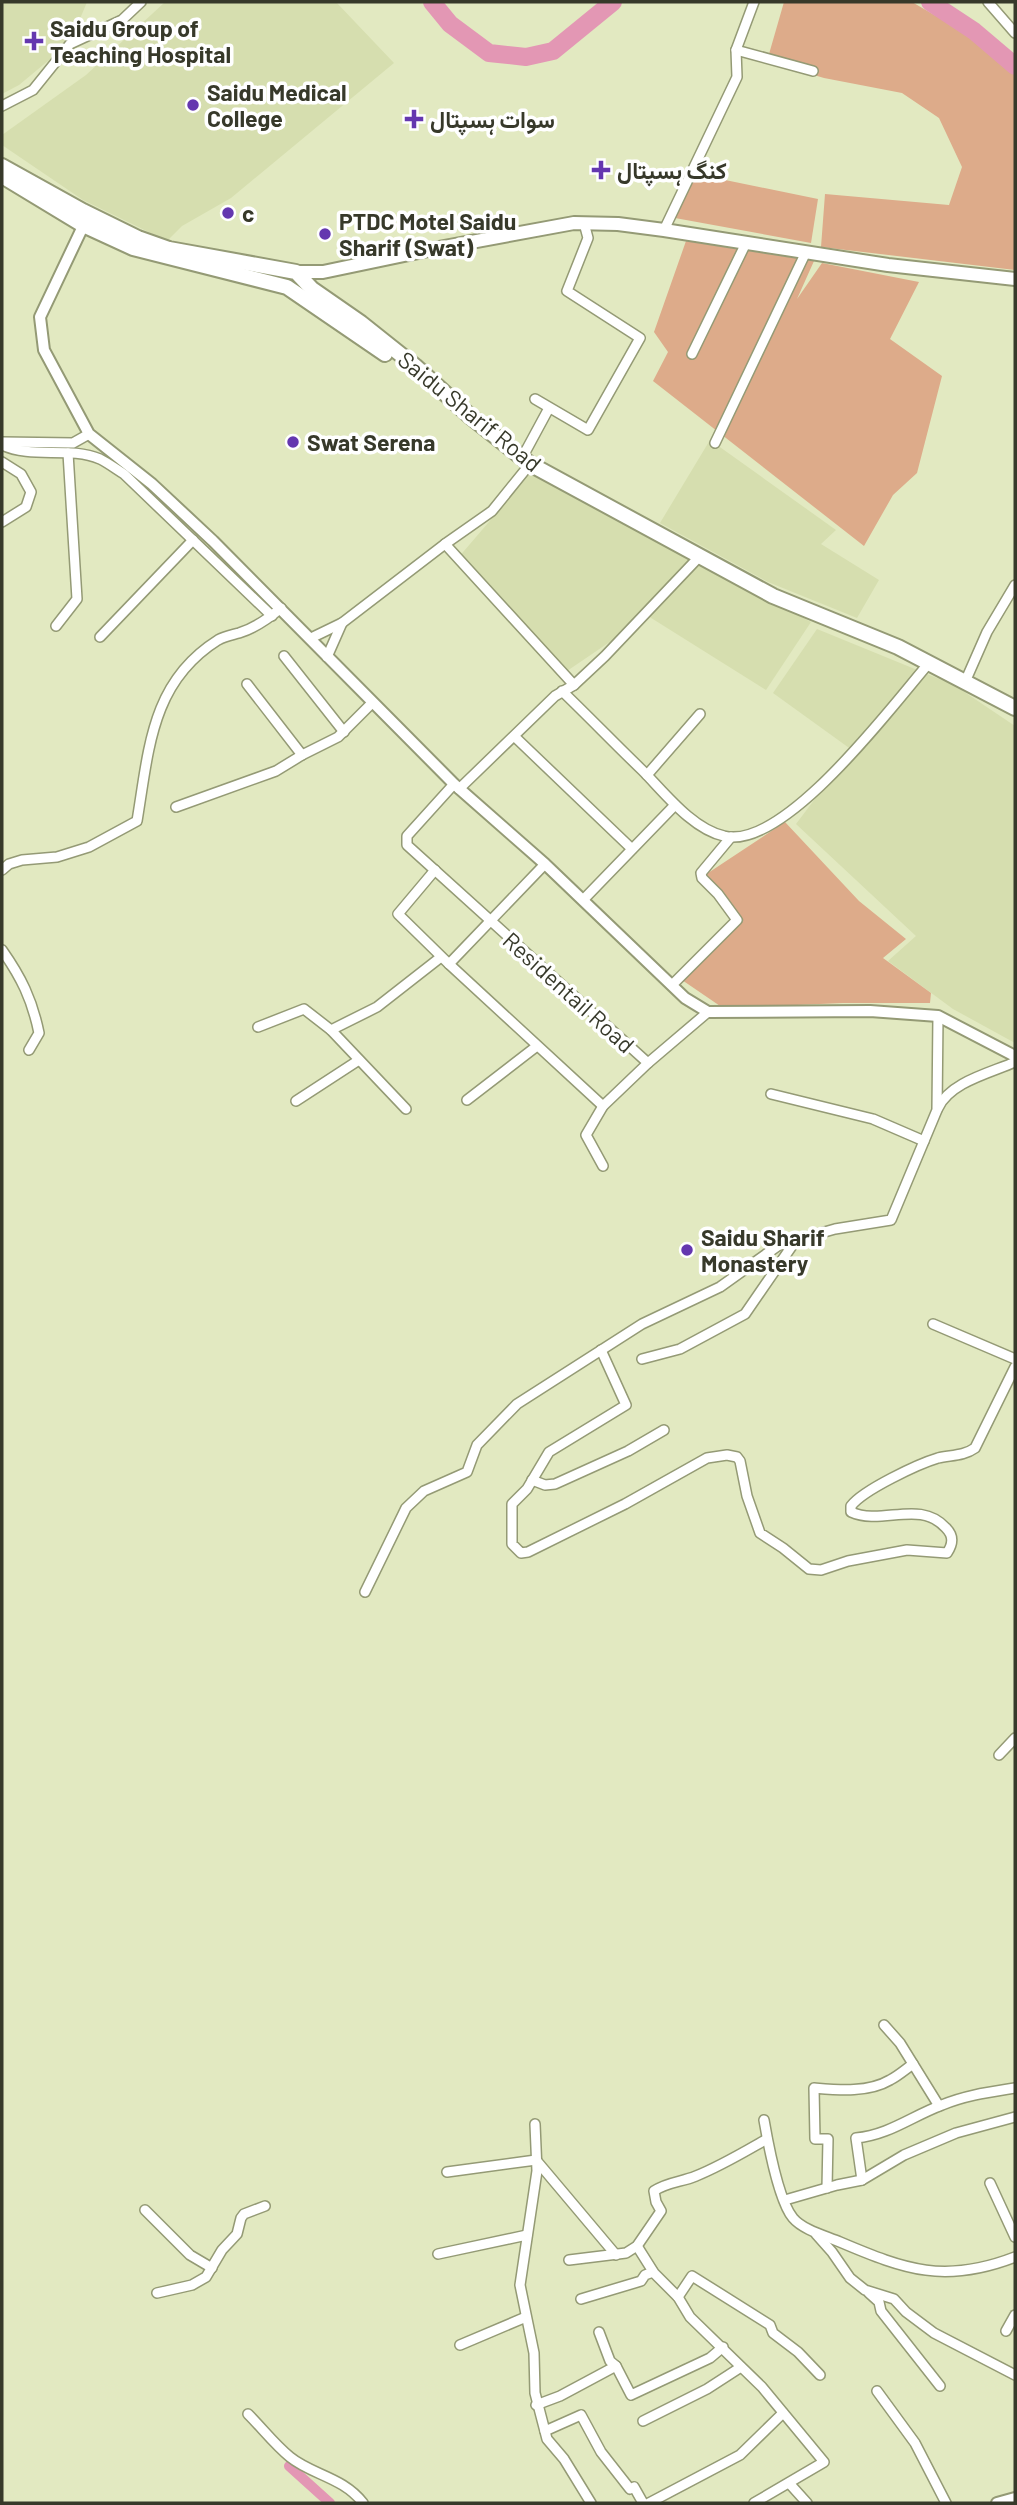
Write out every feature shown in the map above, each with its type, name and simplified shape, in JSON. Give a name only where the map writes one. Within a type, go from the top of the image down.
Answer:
[{"type":"main road","points":[[2,166],[133,248],[296,272],[323,272],[433,249],[583,223],[618,224],[888,265],[1015,279]]},
{"type":"main road","points":[[2,176],[86,220]]},
{"type":"main road","points":[[180,256],[287,287],[312,289]]},
{"type":"main road","name":"Saidu Sharif Road","points":[[296,272],[312,289],[361,323],[404,358],[469,420]]},
{"type":"main road","points":[[287,287],[394,360],[526,464],[659,538],[773,596],[898,647],[1015,708]]},
{"type":"street","points":[[2,106],[33,90],[70,44],[122,20],[141,2]]},
{"type":"street","points":[[664,230],[737,77],[736,50],[754,2]]},
{"type":"street","points":[[988,2],[1015,33]]},
{"type":"street","points":[[736,50],[813,71]]},
{"type":"street","points":[[86,220],[40,317],[44,350],[89,434],[152,484],[277,612]]},
{"type":"street","points":[[535,399],[588,430],[640,338],[568,291],[588,238],[583,223]]},
{"type":"street","points":[[692,354],[746,243]]},
{"type":"street","points":[[715,443],[806,252]]},
{"type":"street","points":[[311,638],[342,623],[492,511],[526,464],[549,408]]},
{"type":"street","points":[[2,443],[73,443],[89,434]]},
{"type":"street","points":[[2,443],[13,451],[68,453],[99,459],[124,474],[193,540],[311,638],[372,703],[457,786],[545,863],[685,998],[708,1012],[870,1011],[938,1016],[1015,1056]]},
{"type":"street","points":[[56,626],[77,599],[68,453]]},
{"type":"street","points":[[2,462],[20,474],[31,492],[26,507],[2,522]]},
{"type":"street","points":[[100,637],[193,540]]},
{"type":"street","points":[[445,544],[574,685]]},
{"type":"street","points":[[457,786],[605,656],[699,557]]},
{"type":"street","points":[[965,682],[987,632],[1015,585]]},
{"type":"street","points":[[4,866],[22,860],[57,857],[89,847],[137,821],[157,717],[166,693],[187,664],[205,649],[222,637],[248,629],[277,612]]},
{"type":"street","points":[[327,657],[342,623]]},
{"type":"street","points":[[284,656],[344,732]]},
{"type":"street","points":[[562,691],[675,805],[708,830],[724,836],[738,837],[770,826],[807,800],[929,663]]},
{"type":"street","points":[[247,684],[302,755]]},
{"type":"street","points":[[176,807],[276,771],[344,732],[372,703]]},
{"type":"street","points":[[647,775],[700,714]]},
{"type":"street","points":[[515,737],[632,849]]},
{"type":"street","name":"Residentail Road","points":[[457,786],[406,841],[407,845],[649,1063]]},
{"type":"street","points":[[583,900],[675,805]]},
{"type":"street","points":[[672,985],[737,920],[702,878],[701,873],[731,837]]},
{"type":"street","points":[[449,964],[545,863]]},
{"type":"street","points":[[435,870],[398,914],[603,1106]]},
{"type":"street","points":[[2,950],[23,981],[35,1015],[39,1033],[29,1050]]},
{"type":"street","points":[[331,1030],[377,1007],[442,957]]},
{"type":"street","points":[[258,1027],[304,1009],[331,1030],[406,1109]]},
{"type":"street","points":[[603,1166],[586,1135],[603,1106],[708,1012]]},
{"type":"street","points":[[937,1110],[938,1016]]},
{"type":"street","points":[[467,1100],[537,1046]]},
{"type":"street","points":[[296,1101],[359,1060]]},
{"type":"street","points":[[365,1592],[406,1508],[424,1491],[467,1472],[477,1445],[517,1404],[642,1324],[720,1287],[779,1245],[835,1229],[891,1220],[942,1098],[953,1090],[1015,1062]]},
{"type":"street","points":[[771,1094],[873,1119],[924,1141]]},
{"type":"street","points":[[642,1359],[680,1349],[745,1314],[796,1240]]},
{"type":"street","points":[[933,1324],[1015,1359]]},
{"type":"street","points":[[601,1350],[626,1405],[549,1452],[527,1489],[511,1509],[512,1544],[521,1553],[625,1504],[707,1458],[727,1455],[737,1457],[740,1461],[747,1496],[760,1534],[810,1569],[821,1570],[848,1560],[907,1550],[947,1553],[952,1538],[950,1532],[936,1518],[912,1514],[861,1515],[851,1512],[850,1506],[861,1496],[902,1474],[938,1458],[968,1453],[975,1448],[1015,1367]]},
{"type":"street","points":[[532,1480],[545,1485],[555,1484],[628,1451],[664,1430]]},
{"type":"street","points":[[999,1755],[1015,1738]]},
{"type":"street","points":[[884,2025],[900,2043],[939,2106]]},
{"type":"street","points":[[827,2188],[828,2139],[815,2140],[814,2088],[857,2090],[889,2081],[913,2064]]},
{"type":"street","points":[[862,2180],[856,2138],[880,2134],[939,2106],[972,2094],[1015,2088]]},
{"type":"street","points":[[785,2200],[862,2180],[904,2155],[956,2133],[1015,2117]]},
{"type":"street","points":[[764,2120],[785,2200],[793,2218],[813,2231],[890,2263],[925,2272],[989,2267],[1015,2257]]},
{"type":"street","points":[[535,2124],[536,2160],[520,2285],[534,2353],[536,2405],[547,2439],[564,2459],[591,2503]]},
{"type":"street","points":[[569,2260],[626,2253],[638,2246],[662,2211],[656,2202],[654,2191],[663,2185],[681,2183],[700,2175],[767,2139]]},
{"type":"street","points":[[447,2172],[536,2160]]},
{"type":"street","points":[[536,2160],[616,2255]]},
{"type":"street","points":[[990,2183],[1015,2236]]},
{"type":"street","points":[[157,2293],[192,2285],[206,2277],[222,2250],[237,2234],[244,2214],[265,2206]]},
{"type":"street","points":[[145,2210],[190,2255],[212,2268]]},
{"type":"street","points":[[813,2231],[850,2278],[879,2302],[881,2311],[940,2386]]},
{"type":"street","points":[[439,2255],[527,2235]]},
{"type":"street","points":[[638,2246],[653,2272],[678,2297],[690,2317],[762,2387],[824,2462],[754,2503]]},
{"type":"street","points":[[581,2299],[641,2281],[645,2275],[653,2272]]},
{"type":"street","points":[[678,2297],[692,2276],[770,2325],[773,2333],[799,2352],[820,2375]]},
{"type":"street","points":[[865,2290],[894,2299],[906,2312],[934,2333],[1015,2375]]},
{"type":"street","points":[[1006,2331],[1015,2315]]},
{"type":"street","points":[[460,2344],[526,2317]]},
{"type":"street","points":[[599,2332],[610,2361],[631,2395],[710,2358],[723,2347]]},
{"type":"street","points":[[536,2405],[561,2396],[615,2366]]},
{"type":"street","points":[[643,2421],[707,2389],[741,2367]]},
{"type":"street","points":[[877,2391],[915,2443],[946,2503]]},
{"type":"street","points":[[649,2503],[740,2455],[783,2413]]},
{"type":"street","points":[[248,2414],[291,2458],[330,2477],[363,2503]]},
{"type":"street","points":[[545,2431],[581,2415],[601,2452],[630,2489],[634,2487],[643,2503]]},
{"type":"street","points":[[789,2483],[807,2503]]},
{"type":"street","points":[[998,2503],[1015,2498]]},
{"type":"shaded area","name":"Saidu Group of Teaching Hospital","points":[[2,2],[87,2],[77,26],[55,55],[19,85],[2,94]]},
{"type":"shaded area","name":"Saidu Medical College","points":[[165,2],[336,2],[394,63],[231,198],[182,226],[167,241],[83,200],[2,145],[2,135],[86,75]]},
{"type":"shaded area","points":[[784,2],[912,2],[1015,62],[1015,270],[821,247],[825,194],[949,205],[962,167],[939,118],[902,93],[824,78],[767,61]]},
{"type":"shaded area","points":[[696,174],[818,199],[811,243],[675,218]]},
{"type":"shaded area","points":[[686,241],[814,261],[797,299],[822,263],[919,282],[890,339],[942,376],[917,473],[893,495],[864,546],[653,381],[668,352],[654,332]]},
{"type":"shaded area","points":[[710,440],[836,530],[821,544],[879,580],[857,618],[768,582],[660,523]]},
{"type":"shaded area","points":[[530,474],[811,622],[766,690],[648,616],[567,671],[458,558]]},
{"type":"shaded area","points":[[817,629],[954,685],[1015,726],[1015,1043],[953,1009],[888,961],[916,936],[796,824],[852,750],[773,693]]},
{"type":"shaded area","points":[[785,822],[859,901],[906,939],[883,958],[931,993],[930,1003],[843,1003],[723,1008],[682,980],[743,921],[705,875]]},
{"type":"waterway","points":[[432,2],[450,24],[489,53],[526,57],[553,51],[613,2]]},
{"type":"waterway","points":[[930,2],[974,31],[1015,66]]},
{"type":"waterway","points":[[289,2466],[330,2503]]},
{"type":"place","name":"Saidu Group of Teaching Hospital","points":[[34,41]]},
{"type":"place","name":"Saidu Medical College","points":[[193,105]]},
{"type":"place","name":"سوات ہسپتال","points":[[414,119]]},
{"type":"place","name":"کنگ ہسپتال","points":[[601,170]]},
{"type":"place","name":"c","points":[[228,213]]},
{"type":"place","name":"PTDC Motel Saidu Sharif (Swat)","points":[[325,234]]},
{"type":"place","name":"Swat Serena","points":[[293,442]]},
{"type":"place","name":"Saidu Sharif Monastery","points":[[687,1250]]}]
